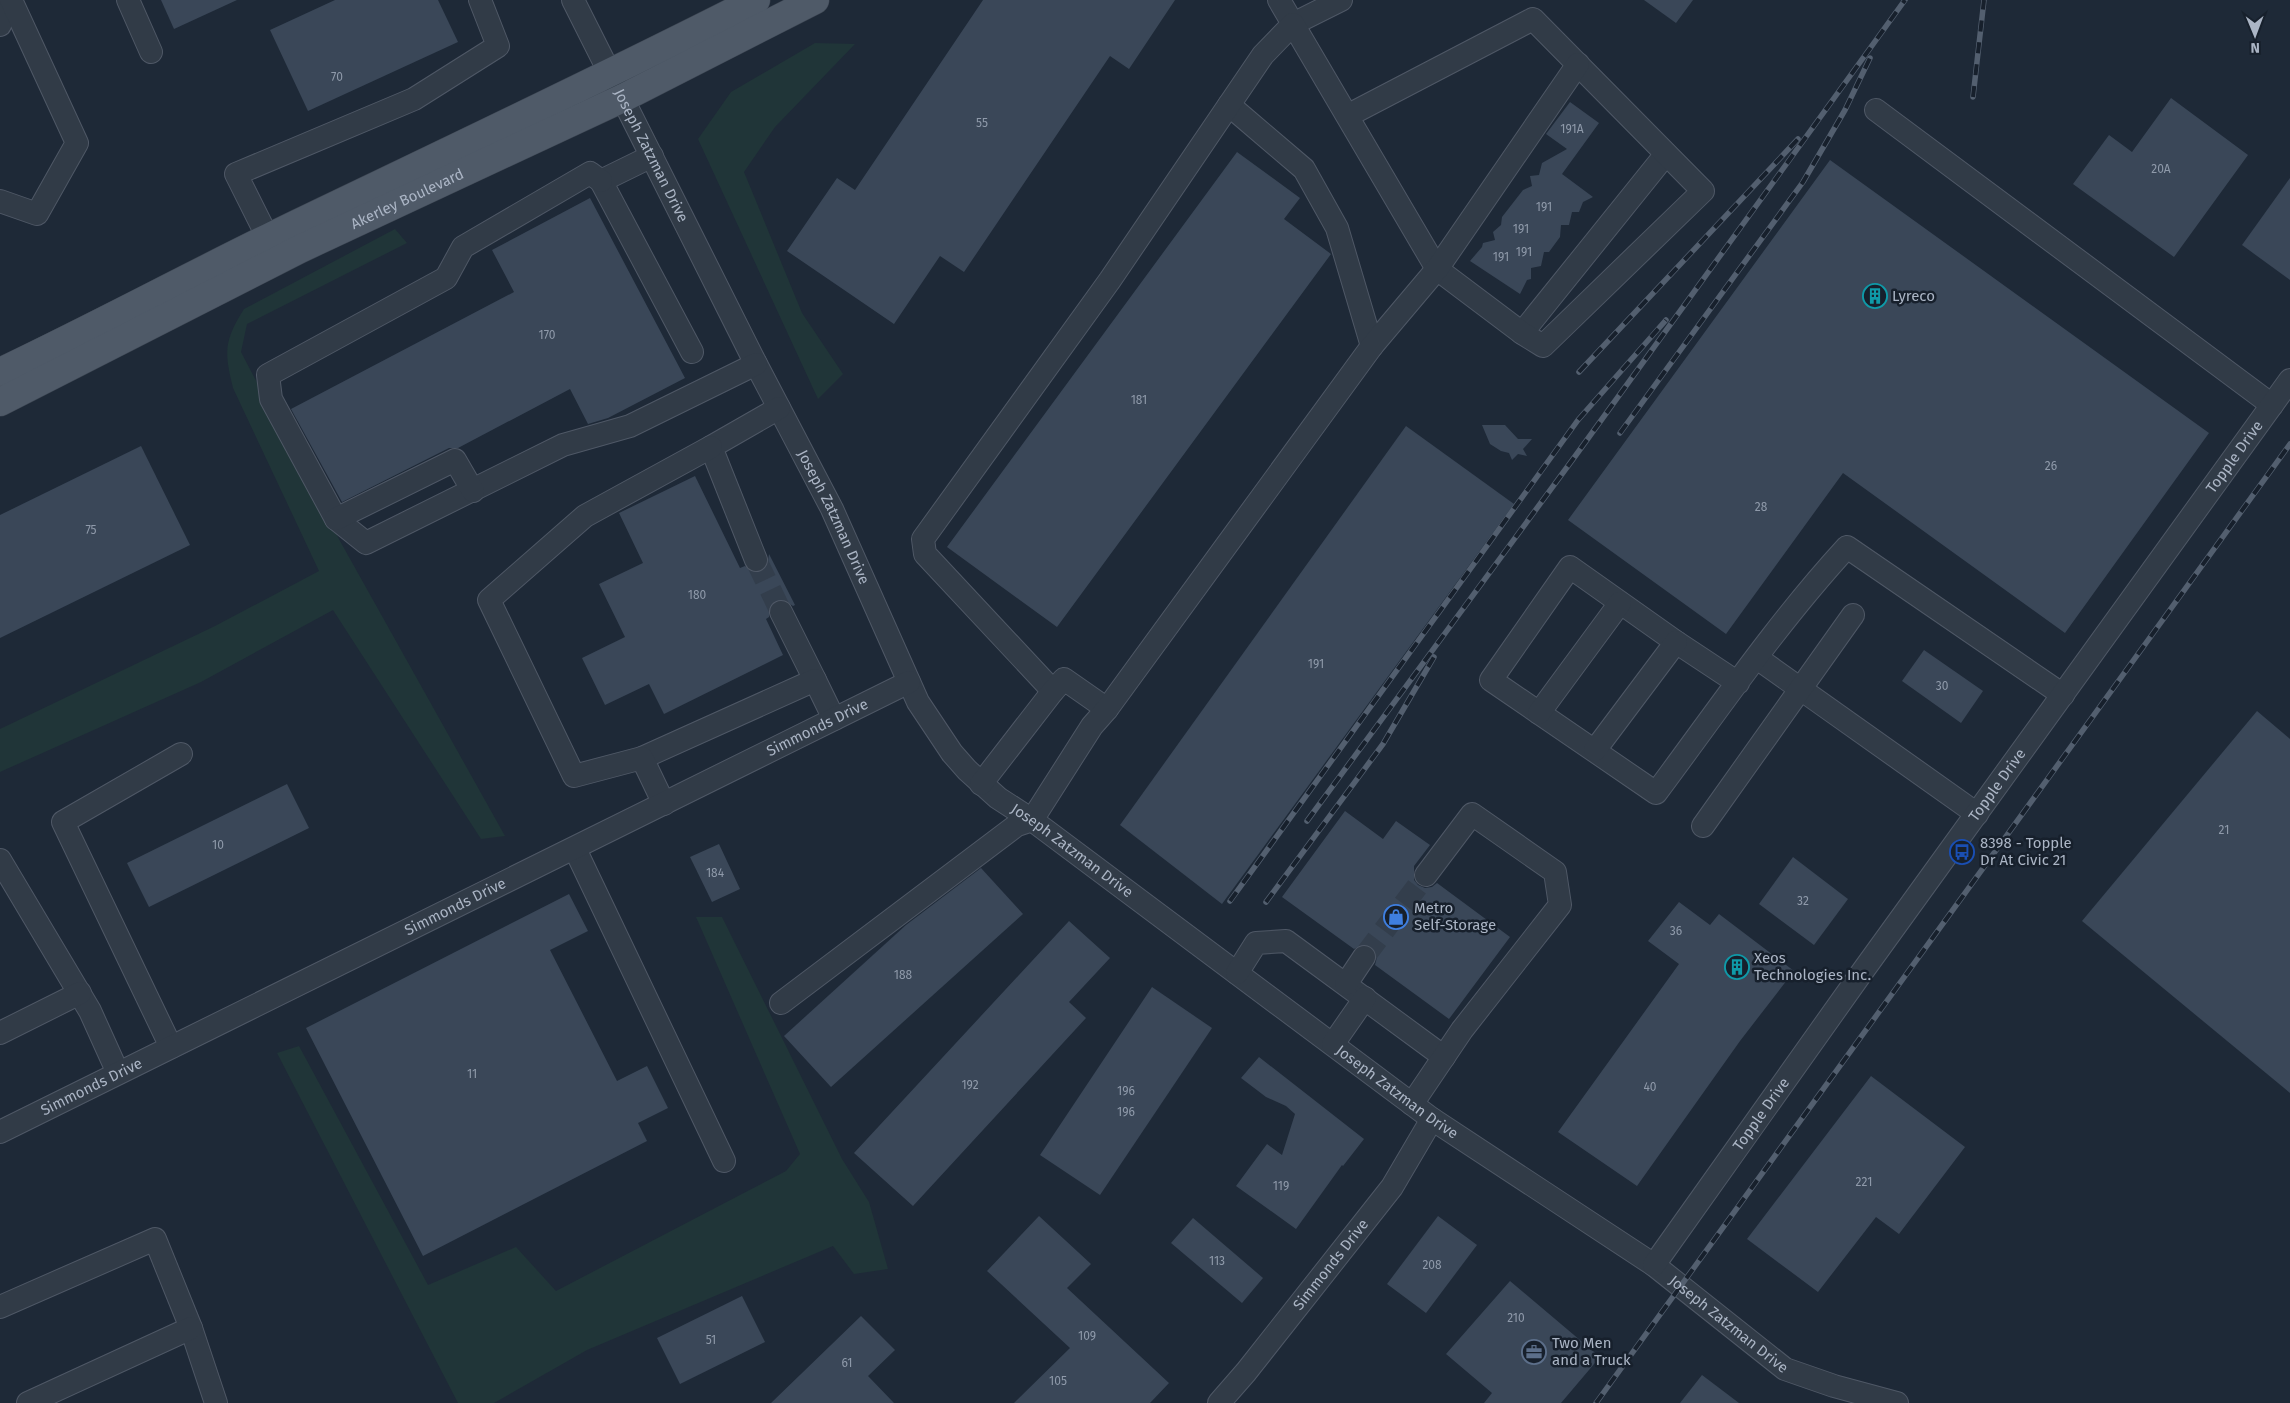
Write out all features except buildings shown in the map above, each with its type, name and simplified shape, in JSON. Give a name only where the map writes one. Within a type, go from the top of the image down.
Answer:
[{"type":"main road","name":"Akerley Boulevard","points":[[617,86],[756,0]]},
{"type":"main road","name":"Akerley Boulevard","points":[[0,372],[87,331],[284,244],[617,86],[815,0]]},
{"type":"main road","name":"Akerley Boulevard","points":[[0,402],[284,244]]},
{"type":"street","points":[[0,25],[10,0]]},
{"type":"street","points":[[0,201],[37,214],[77,143],[10,0]]},
{"type":"street","points":[[128,0],[151,52]]},
{"type":"street","points":[[284,244],[236,174],[414,99],[498,46],[480,0]]},
{"type":"street","name":"Joseph Zatzman Drive","points":[[573,0],[756,364],[832,509],[918,702],[949,748],[981,784],[1032,820],[1432,1119],[1654,1265],[1785,1369],[1834,1386],[1897,1403]]},
{"type":"street","points":[[1279,0],[1436,269],[1522,333],[1543,346],[1703,191],[1533,19],[1347,116]]},
{"type":"street","points":[[1053,690],[925,554],[923,539],[1110,280],[1263,55],[1293,24],[1341,0]]},
{"type":"street","points":[[781,1003],[1018,825],[1032,820],[1092,726],[1107,709],[1372,346],[1436,269],[1578,64]]},
{"type":"street","points":[[1229,105],[1304,169],[1337,228],[1372,346]]},
{"type":"street","points":[[1876,110],[2272,404]]},
{"type":"street","points":[[1522,333],[1666,154]]},
{"type":"street","points":[[601,181],[652,156]]},
{"type":"street","points":[[692,352],[601,181],[590,173],[463,248],[446,278],[268,375],[271,399],[336,519],[366,543],[563,445],[630,426],[756,364]]},
{"type":"street","name":"Topple Drive","points":[[1654,1265],[2290,380]]},
{"type":"street","points":[[779,408],[585,516],[489,600],[574,776],[642,758],[815,680]]},
{"type":"street","points":[[712,447],[756,560]]},
{"type":"street","points":[[336,519],[455,460],[473,491]]},
{"type":"street","points":[[1738,683],[1570,567],[1491,680],[1656,793],[1806,592],[1847,547],[2063,695]]},
{"type":"street","points":[[1539,713],[1620,603]]},
{"type":"street","points":[[781,612],[834,719]]},
{"type":"street","points":[[1703,826],[1853,615]]},
{"type":"street","points":[[1595,750],[1676,642]]},
{"type":"street","points":[[1757,658],[1977,814]]},
{"type":"street","points":[[981,784],[1053,690],[1064,679],[1107,709]]},
{"type":"street","name":"Simmonds Drive","points":[[0,1132],[909,682]]},
{"type":"street","points":[[171,1047],[63,822],[180,754]]},
{"type":"street","points":[[642,758],[664,804]]},
{"type":"street","points":[[1412,1104],[1462,1030],[1560,905],[1555,872],[1472,814],[1426,875]]},
{"type":"street","points":[[575,849],[724,1161]]},
{"type":"street","points":[[0,860],[90,1010],[118,1073]]},
{"type":"street","points":[[1237,973],[1256,943],[1286,941],[1444,1057]]},
{"type":"street","points":[[1346,984],[1364,957]]},
{"type":"street","points":[[0,1033],[80,993]]},
{"type":"street","points":[[1333,1044],[1365,998]]},
{"type":"street","name":"Simmonds Drive","points":[[1219,1403],[1246,1372],[1392,1187],[1432,1119]]},
{"type":"street","points":[[0,1307],[155,1239],[191,1328],[216,1403]]},
{"type":"street","points":[[28,1403],[191,1328]]},
{"type":"green space","points":[[815,43],[855,44],[775,127],[744,172],[802,313],[843,374],[818,399],[698,139],[731,92]]},
{"type":"green space","points":[[395,229],[407,243],[247,324],[241,352],[340,541],[505,836],[481,839],[333,610],[201,682],[0,772],[0,729],[215,626],[319,571],[233,388],[227,355],[229,338],[244,309]]},
{"type":"green space","points":[[696,917],[722,917],[842,1159],[869,1202],[888,1269],[854,1274],[833,1246],[587,1350],[494,1403],[458,1403],[277,1053],[299,1046],[428,1285],[516,1247],[556,1291],[786,1171],[800,1154]]},
{"type":"tunnel","points":[[756,560],[781,612]]},
{"type":"tunnel","points":[[1364,957],[1426,875]]},
{"type":"railway","points":[[1307,821],[1576,455],[1905,0]]},
{"type":"railway","points":[[1973,97],[1984,0]]},
{"type":"railway","points":[[1620,433],[1803,182],[1845,110],[1870,58]]},
{"type":"railway","points":[[1579,372],[1798,139]]},
{"type":"railway","points":[[1230,901],[1578,420],[1666,320]]},
{"type":"railway","points":[[1596,1403],[2290,444]]},
{"type":"railway","points":[[1266,902],[1383,744],[1434,657]]},
{"type":"place","name":"Lyreco","points":[[1875,296]]},
{"type":"place","name":"8398 - Topple Dr At Civic 21","points":[[1962,852]]},
{"type":"place","name":"Metro Self-Storage","points":[[1396,917]]},
{"type":"place","name":"Xeos Technologies Inc.","points":[[1737,967]]},
{"type":"place","name":"Two Men and a Truck","points":[[1534,1352]]}]
